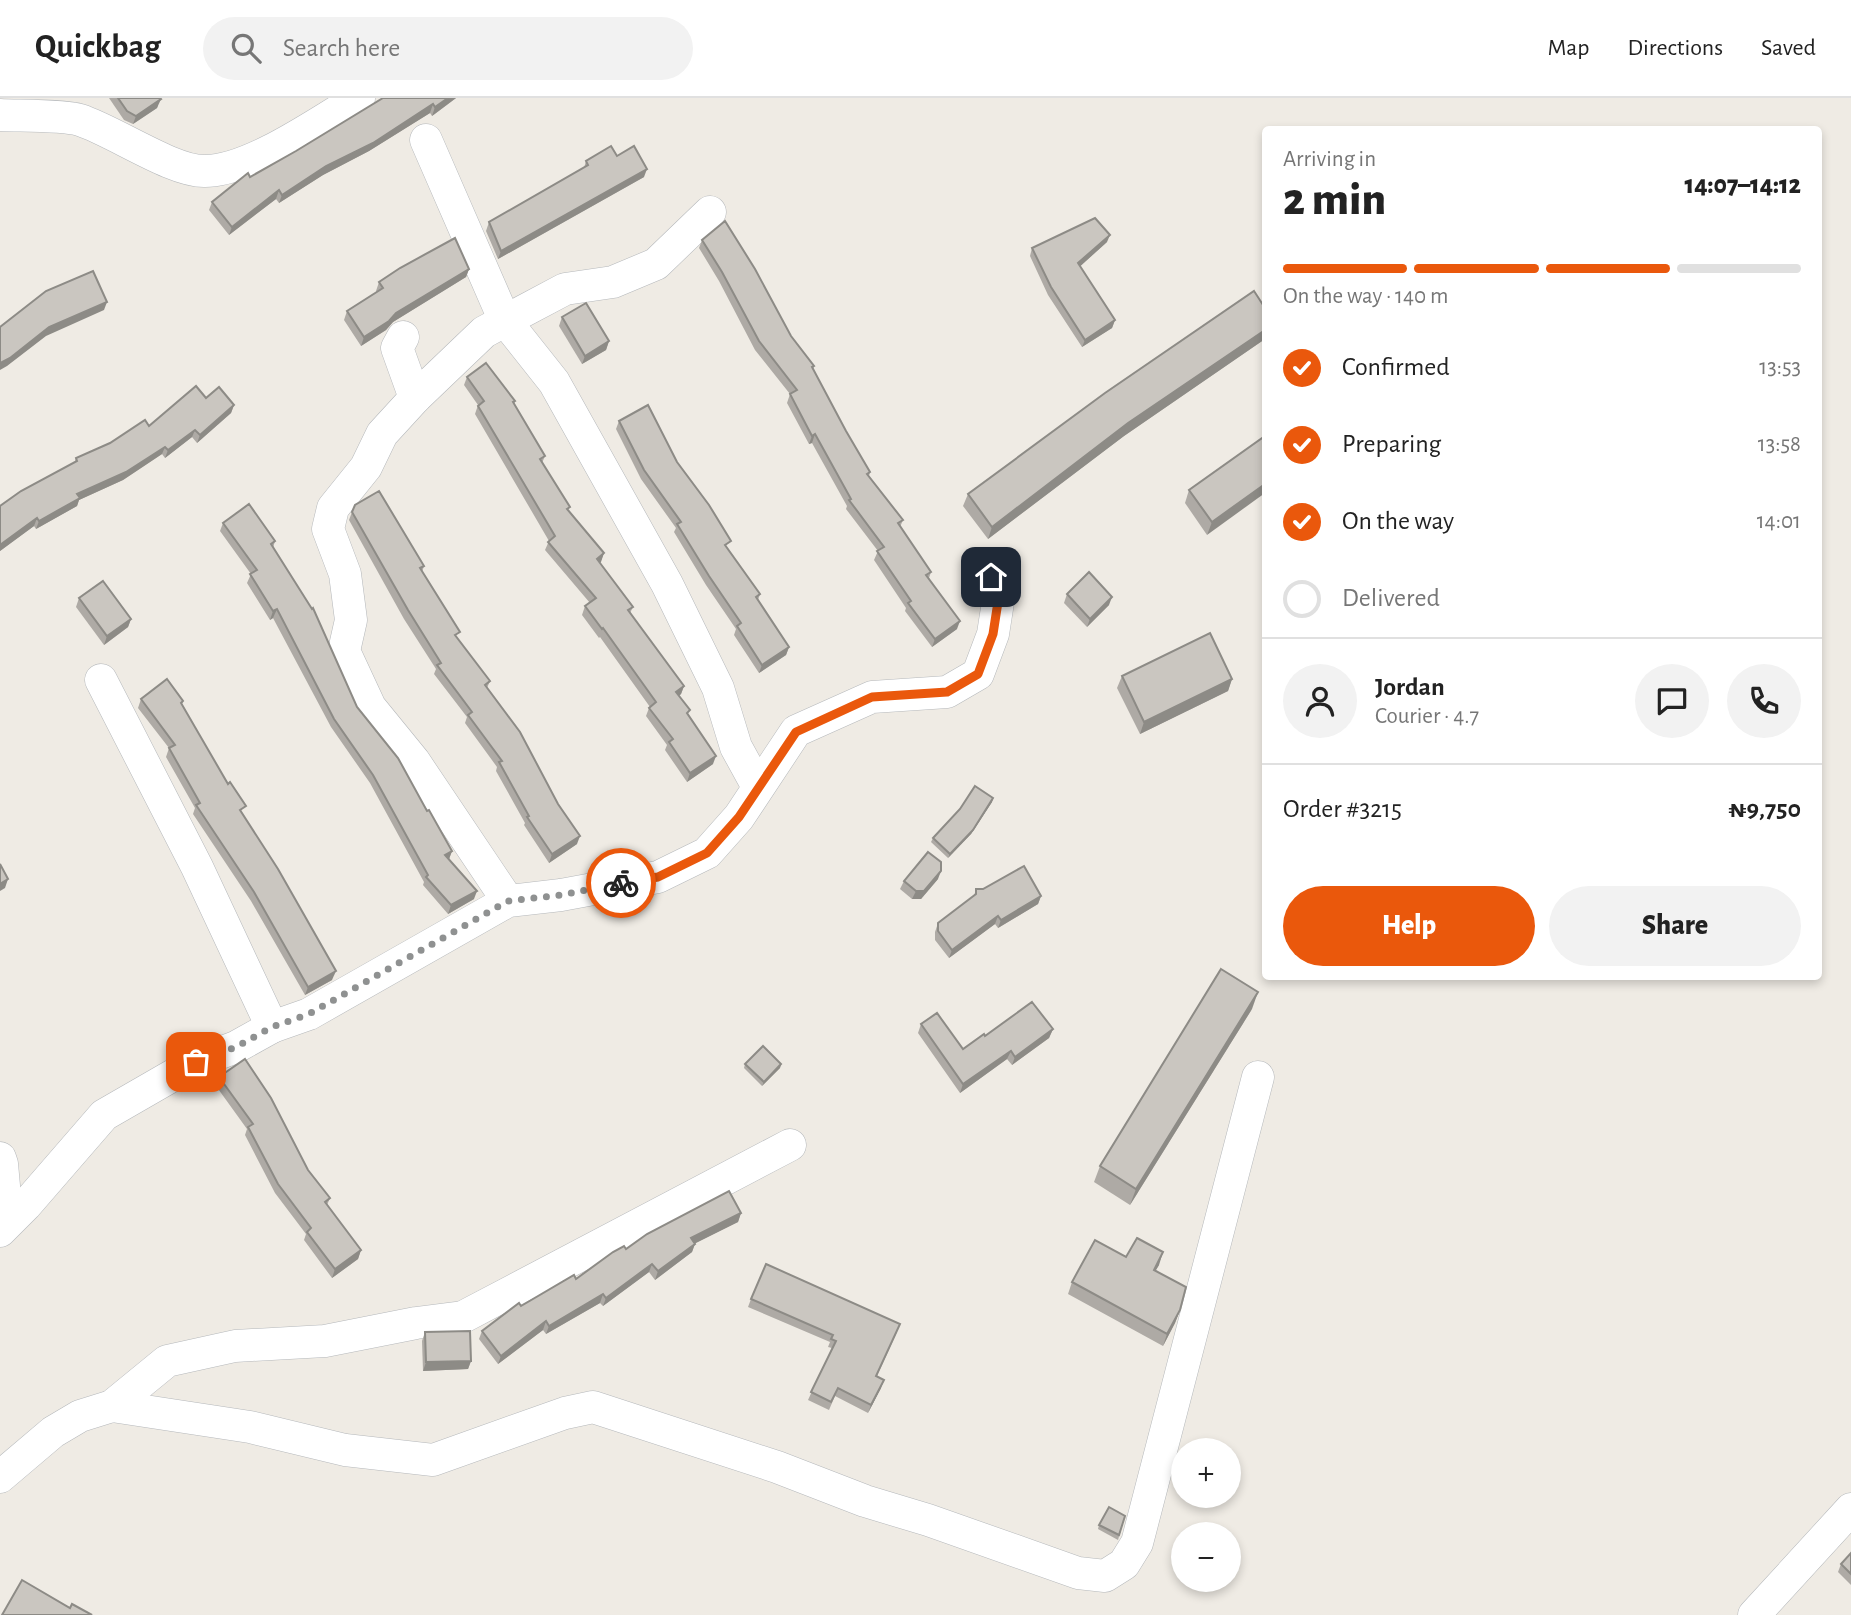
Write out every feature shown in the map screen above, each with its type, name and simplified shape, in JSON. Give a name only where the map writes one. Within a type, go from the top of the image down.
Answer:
[{"type":"street","points":[[0,115],[76,109],[170,162],[203,172],[236,166],[287,141],[359,98]]},
{"type":"street","points":[[426,140],[504,319],[554,382],[667,584],[719,688],[736,747],[758,787]]},
{"type":"street","points":[[508,901],[414,761],[370,706],[344,651],[351,620],[345,574],[328,529],[333,509],[366,467],[382,434],[415,398],[484,332],[504,319],[565,289],[613,282],[656,264],[710,212]]},
{"type":"street","points":[[403,337],[397,348],[415,398]]},
{"type":"street","points":[[0,1231],[104,1115],[196,1062],[236,1047],[272,1027],[309,1014],[508,901],[561,895],[658,877],[707,853],[739,817],[796,732],[872,697],[947,692],[978,674],[993,634],[1000,589],[983,565]]},
{"type":"street","points":[[101,680],[197,867],[272,1027]]},
{"type":"street","points":[[112,1406],[250,1427],[345,1450],[433,1460],[565,1413],[593,1407],[777,1467],[865,1501],[928,1520],[1077,1573],[1105,1576],[1124,1564],[1137,1543],[1258,1077]]},
{"type":"street","points":[[0,1477],[53,1432],[80,1416],[112,1406],[167,1362],[235,1346],[325,1341],[416,1323],[463,1317],[790,1145]]},
{"type":"street","points":[[0,1158],[6,1208],[0,1222]]},
{"type":"street","points":[[1754,1615],[1851,1509]]},
{"type":"building","points":[[118,98],[161,99],[136,116],[127,111]]},
{"type":"building","points":[[383,98],[448,98],[435,107],[433,104],[373,143],[326,166],[282,195],[279,190],[232,227],[212,202],[248,173],[250,177]]},
{"type":"building","points":[[611,146],[617,156],[634,146],[647,169],[501,251],[489,222],[588,165],[586,161]]},
{"type":"building","points":[[1095,218],[1110,235],[1078,263],[1115,320],[1085,340],[1051,287],[1032,248]]},
{"type":"building","points":[[725,221],[755,269],[791,336],[814,366],[812,367],[870,472],[867,474],[903,520],[898,523],[931,572],[926,575],[960,621],[935,639],[908,603],[911,601],[877,551],[884,547],[849,500],[851,499],[815,434],[812,436],[790,394],[797,390],[759,341],[702,240]]},
{"type":"building","points":[[455,238],[469,269],[396,313],[389,321],[364,337],[347,311],[383,288],[379,282]]},
{"type":"building","points":[[93,271],[107,302],[49,327],[0,363],[0,327],[46,291]]},
{"type":"building","points":[[1254,291],[1262,303],[1262,332],[1128,423],[992,527],[968,494],[1105,393]]},
{"type":"building","points":[[586,303],[609,341],[585,356],[562,317]]},
{"type":"building","points":[[486,363],[515,401],[513,402],[545,456],[540,459],[570,507],[567,509],[604,553],[597,559],[633,607],[628,610],[684,686],[676,692],[690,710],[687,713],[716,756],[690,773],[669,742],[673,739],[649,708],[656,702],[585,606],[596,598],[548,542],[555,536],[478,406],[484,401],[467,377]]},
{"type":"building","points":[[196,386],[206,398],[219,387],[234,405],[200,435],[195,430],[168,450],[165,447],[126,472],[77,494],[80,498],[39,521],[37,518],[0,545],[0,506],[21,491],[77,461],[76,458],[110,443],[145,420],[149,426]]},
{"type":"building","points":[[648,405],[677,462],[709,505],[731,541],[725,545],[760,594],[756,597],[789,647],[762,665],[737,626],[741,623],[677,524],[681,522],[644,470],[619,421]]},
{"type":"building","points":[[1262,438],[1262,486],[1212,522],[1189,490]]},
{"type":"building","points":[[379,491],[424,566],[420,568],[460,632],[455,635],[490,681],[485,685],[520,732],[558,804],[580,836],[552,854],[527,817],[529,816],[499,762],[502,761],[468,715],[472,712],[437,665],[441,663],[352,512],[355,505]]},
{"type":"building","points":[[249,504],[275,541],[271,544],[313,608],[357,707],[398,758],[427,811],[429,810],[452,851],[445,855],[477,891],[451,905],[426,877],[428,875],[373,775],[334,719],[277,609],[273,611],[250,574],[257,570],[223,523]]},
{"type":"building","points":[[1089,572],[1112,597],[1090,619],[1067,594]]},
{"type":"building","points":[[103,581],[131,619],[107,636],[79,598]]},
{"type":"building","points":[[1210,633],[1232,679],[1144,722],[1122,676]]},
{"type":"building","points":[[167,679],[183,701],[181,703],[228,784],[230,782],[246,806],[240,810],[278,869],[336,971],[308,987],[254,892],[196,805],[200,803],[169,748],[175,745],[141,699]]},
{"type":"building","points":[[975,786],[993,798],[973,830],[950,854],[933,838],[960,809]]},
{"type":"building","points":[[928,852],[941,862],[941,871],[924,891],[916,891],[904,881]]},
{"type":"building","points":[[0,864],[8,879],[0,884]]},
{"type":"building","points":[[1024,866],[1041,896],[1001,920],[998,916],[952,950],[938,931],[938,923],[976,894],[976,889],[983,889]]},
{"type":"building","points":[[1221,969],[1258,992],[1136,1189],[1100,1166]]},
{"type":"building","points":[[1032,1002],[1053,1029],[1015,1057],[1011,1051],[963,1084],[921,1024],[937,1013],[963,1049]]},
{"type":"building","points":[[763,1046],[781,1064],[764,1082],[745,1064]]},
{"type":"building","points":[[245,1059],[271,1098],[308,1170],[330,1198],[325,1202],[361,1250],[335,1269],[307,1232],[311,1228],[278,1184],[248,1127],[253,1124],[219,1077]]},
{"type":"building","points":[[729,1191],[741,1213],[691,1238],[695,1244],[658,1271],[652,1264],[606,1298],[603,1294],[549,1326],[546,1321],[501,1356],[482,1331],[519,1303],[521,1306],[574,1275],[576,1279],[613,1252],[624,1246],[626,1249],[647,1234]]},
{"type":"building","points":[[1137,1238],[1163,1252],[1154,1270],[1186,1287],[1180,1310],[1167,1334],[1072,1282],[1095,1240],[1126,1257]]},
{"type":"building","points":[[766,1264],[900,1324],[876,1376],[884,1380],[871,1405],[838,1388],[831,1402],[811,1392],[836,1341],[831,1339],[833,1335],[751,1299]]},
{"type":"building","points":[[470,1331],[471,1361],[426,1362],[425,1332]]},
{"type":"building","points":[[1109,1507],[1125,1516],[1119,1535],[1099,1525]]},
{"type":"building","points":[[1851,1553],[1851,1574],[1841,1564]]},
{"type":"building","points":[[22,1580],[70,1608],[72,1604],[92,1615],[2,1615]]},
{"type":"way so far","points":[[196,1062],[236,1047],[272,1027],[309,1014],[508,901],[561,895],[621,883]]},
{"type":"route","points":[[621,883],[658,877],[707,853],[739,817],[776,758],[796,732],[872,697],[947,692],[978,674],[993,634],[1000,589],[991,577]]}]
